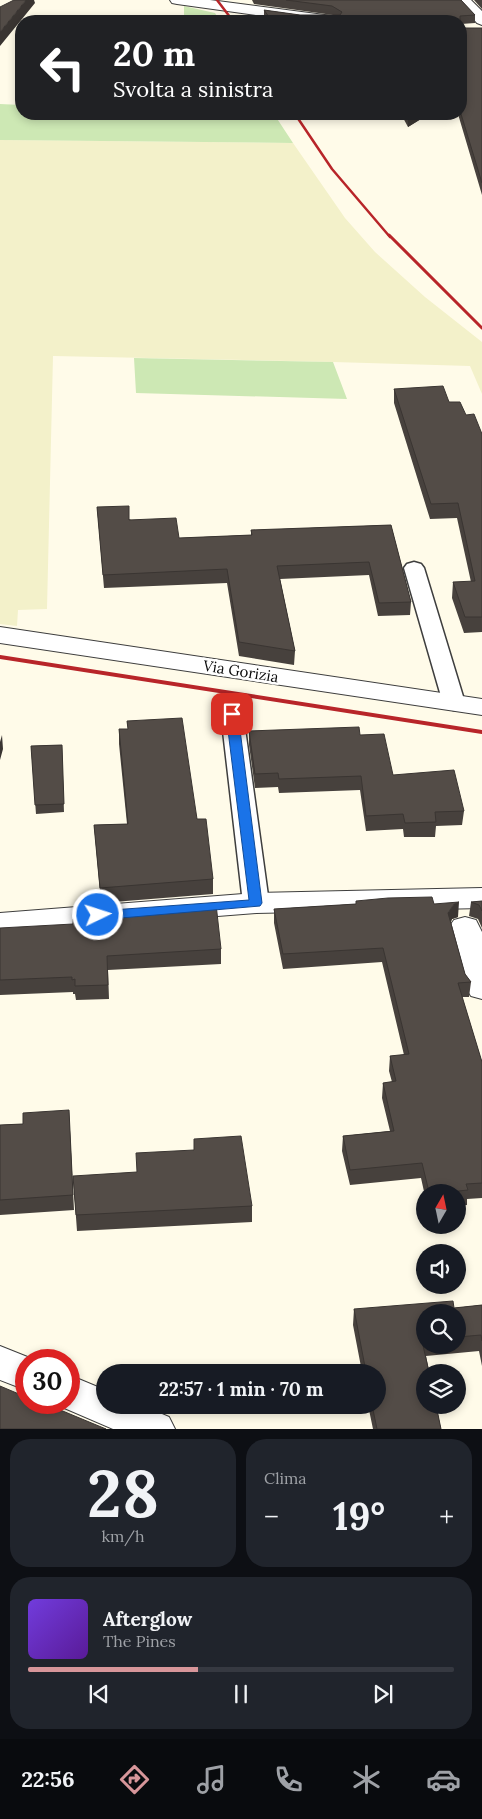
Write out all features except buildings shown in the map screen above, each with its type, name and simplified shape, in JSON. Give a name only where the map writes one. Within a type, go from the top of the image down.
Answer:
[{"type":"street","points":[[177,0],[270,15]]},
{"type":"street","points":[[463,0],[482,20]]},
{"type":"street","points":[[321,7],[327,15]]},
{"type":"street","name":"Via Gorizia","points":[[0,635],[482,707]]},
{"type":"street","points":[[0,923],[256,903],[482,898]]},
{"type":"street","points":[[465,928],[482,988]]},
{"type":"street","points":[[0,1362],[15,1369]]},
{"type":"street","points":[[80,1397],[155,1429]]},
{"type":"lane","points":[[414,568],[454,703]]},
{"type":"lane","points":[[232,714],[256,903]]},
{"type":"shaded area","points":[[0,140],[293,143],[345,218],[375,252],[425,297],[482,342],[482,394],[470,366],[53,356],[47,609],[18,610],[17,626],[0,624]]},
{"type":"green space","points":[[184,6],[215,13],[216,15],[184,15]]},
{"type":"green space","points":[[0,104],[15,105],[15,120],[278,120],[293,143],[0,140]]},
{"type":"green space","points":[[134,358],[333,362],[347,399],[136,393]]},
{"type":"railway","points":[[217,0],[228,15]]},
{"type":"railway","points":[[299,120],[332,169],[390,237]]},
{"type":"railway","points":[[389,235],[482,328]]},
{"type":"railway","points":[[0,657],[482,732]]},
{"type":"route","points":[[98,915],[256,903],[232,714]]}]
